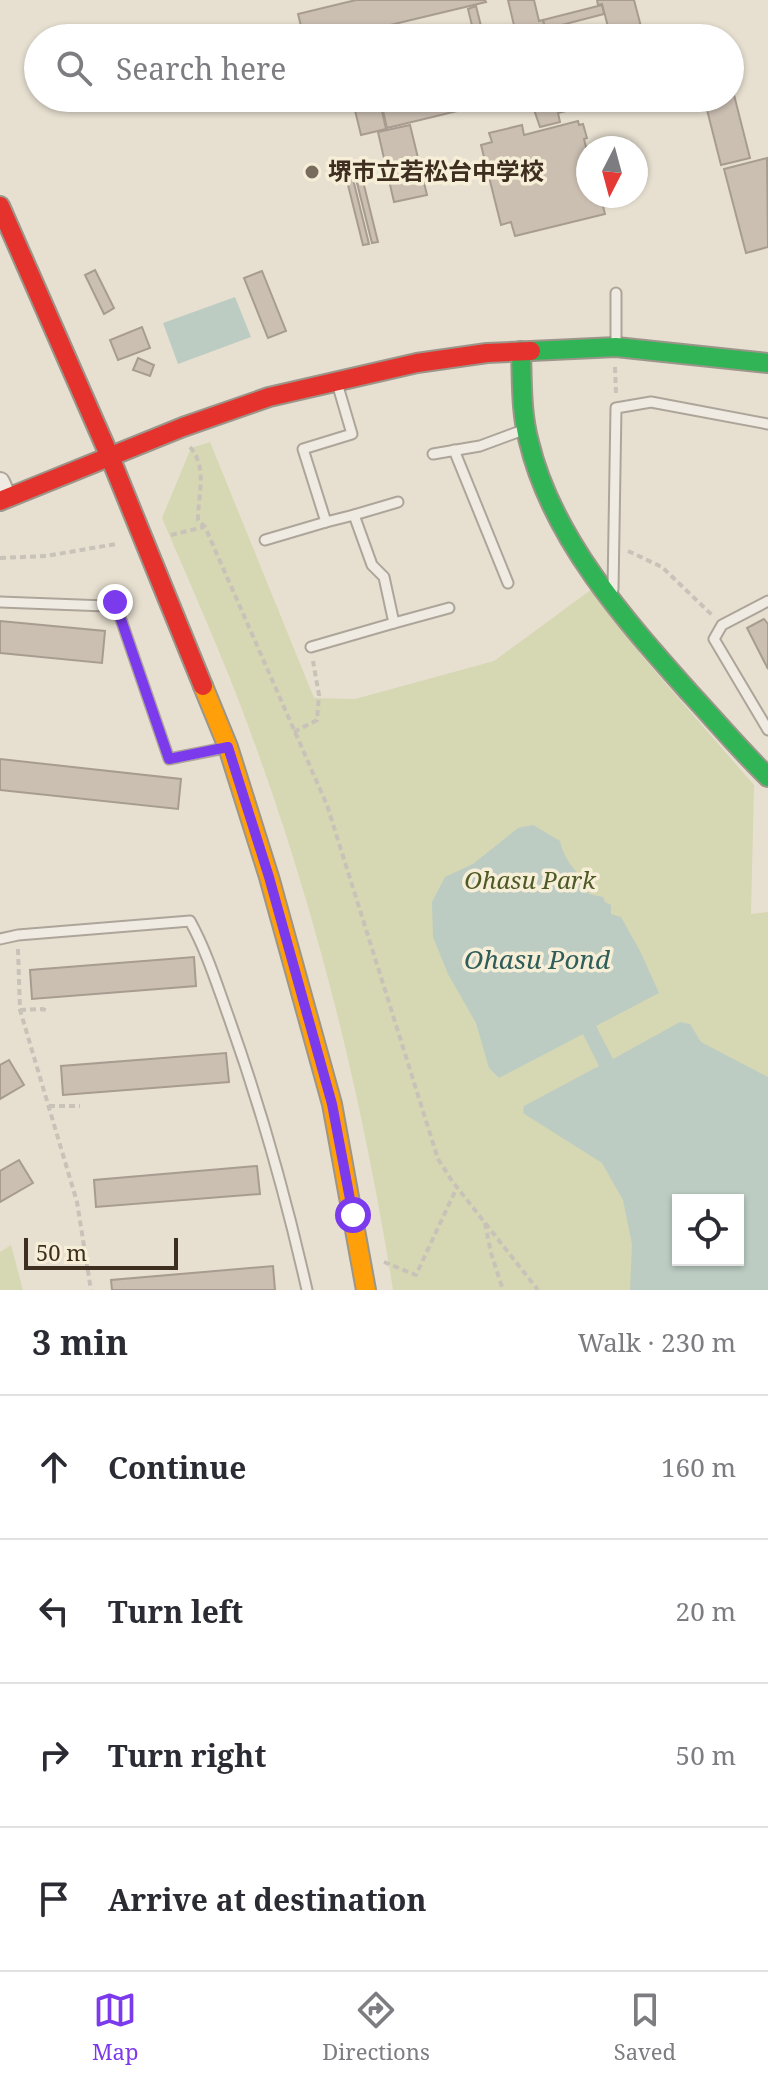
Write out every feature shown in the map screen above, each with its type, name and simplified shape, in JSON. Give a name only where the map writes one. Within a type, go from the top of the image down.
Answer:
[{"type":"street","points":[[0,206],[110,457],[228,747],[269,877],[332,1104],[366,1290]]},
{"type":"street","points":[[2,494],[255,402],[336,380],[417,363],[521,351],[768,363]]},
{"type":"street","points":[[521,351],[526,429],[531,452],[553,511],[612,600],[670,670],[768,777]]},
{"type":"lane","points":[[615,356],[616,293]]},
{"type":"lane","points":[[326,522],[303,449],[352,434],[336,380]]},
{"type":"lane","points":[[612,600],[616,408],[651,402],[768,424]]},
{"type":"lane","points":[[433,454],[480,446],[526,429]]},
{"type":"lane","points":[[454,450],[508,583]]},
{"type":"lane","points":[[265,540],[398,502]]},
{"type":"lane","points":[[354,515],[372,565],[384,577],[394,623]]},
{"type":"lane","points":[[768,601],[722,625],[714,639],[768,730]]},
{"type":"lane","points":[[0,602],[106,606],[115,602],[169,759],[228,747]]},
{"type":"lane","points":[[311,647],[449,608]]},
{"type":"lane","points":[[0,939],[190,921],[215,977],[255,1090],[289,1207],[307,1290]]},
{"type":"path","points":[[615,356],[616,408]]},
{"type":"path","points":[[189,445],[203,468],[198,520],[205,527],[327,805],[438,1159],[538,1290]]},
{"type":"path","points":[[171,535],[205,527]]},
{"type":"path","points":[[0,558],[46,556],[116,544]]},
{"type":"path","points":[[613,548],[633,552],[662,567],[722,625]]},
{"type":"path","points":[[294,732],[317,720],[319,695],[311,647]]},
{"type":"path","points":[[18,935],[20,1010],[77,1202],[91,1290]]},
{"type":"path","points":[[20,1010],[48,1011]]},
{"type":"path","points":[[49,1106],[80,1106]]},
{"type":"path","points":[[384,1262],[416,1275],[457,1187]]},
{"type":"path","points":[[484,1219],[503,1290]]},
{"type":"green space","name":"Ohasu Park","points":[[210,442],[314,698],[355,699],[494,661],[592,589],[641,655],[754,785],[751,914],[768,912],[768,1290],[393,1290],[352,1078],[317,937],[274,799],[240,704],[162,518],[191,448]]},
{"type":"green space","points":[[11,1245],[23,1290],[0,1290],[0,1252]]},
{"type":"water","points":[[235,297],[251,337],[178,364],[163,323]]},
{"type":"water","name":"Ohasu Pond","points":[[533,825],[560,841],[570,864],[586,882],[589,894],[603,897],[611,905],[611,914],[621,917],[659,993],[596,1026],[613,1059],[680,1022],[690,1024],[701,1042],[768,1077],[768,1290],[630,1290],[632,1244],[623,1200],[602,1163],[523,1113],[524,1106],[599,1066],[583,1034],[499,1078],[489,1068],[476,1023],[448,974],[433,937],[432,902],[445,877],[473,864],[518,828]]},
{"type":"building","points":[[356,0],[486,2],[394,24],[300,24],[298,14]]},
{"type":"building","points":[[508,0],[534,0],[539,21],[543,20],[544,24],[514,24]]},
{"type":"building","points":[[597,0],[634,0],[640,24],[607,24],[602,4],[598,5]]},
{"type":"building","points":[[602,5],[604,14],[565,24],[544,24],[543,20]]},
{"type":"building","points":[[476,6],[480,24],[472,24],[468,9]]},
{"type":"building","points":[[355,112],[382,112],[386,129],[361,135]]},
{"type":"building","points":[[383,112],[453,112],[387,128]]},
{"type":"building","points":[[535,112],[562,112],[558,113],[560,122],[540,127]]},
{"type":"building","points":[[708,112],[738,112],[750,158],[721,165]]},
{"type":"building","points":[[578,121],[579,125],[583,124],[586,136],[576,136],[576,208],[604,208],[605,214],[515,236],[511,222],[501,225],[481,145],[492,142],[489,133],[522,125],[524,135]]},
{"type":"building","points":[[410,125],[427,195],[394,202],[378,132]]},
{"type":"building","points":[[767,158],[768,247],[746,253],[724,169]]},
{"type":"building","points":[[359,165],[378,242],[372,243],[353,167]]},
{"type":"building","points":[[350,167],[369,244],[363,245],[344,169]]},
{"type":"building","points":[[95,270],[114,308],[104,314],[85,275]]},
{"type":"building","points":[[262,271],[286,331],[268,338],[244,278]]},
{"type":"building","points":[[142,327],[150,348],[118,360],[110,340]]},
{"type":"building","points":[[138,358],[154,365],[150,376],[133,370]]},
{"type":"building","points":[[764,619],[768,624],[768,669],[747,628]]},
{"type":"building","points":[[0,621],[105,631],[102,663],[0,653]]},
{"type":"building","points":[[0,759],[181,779],[178,809],[0,790]]},
{"type":"building","points":[[194,957],[196,986],[32,999],[30,970]]},
{"type":"building","points":[[226,1053],[229,1082],[63,1095],[61,1066]]},
{"type":"building","points":[[9,1060],[24,1085],[0,1099],[0,1065]]},
{"type":"building","points":[[19,1160],[33,1183],[0,1202],[0,1171]]},
{"type":"building","points":[[257,1166],[260,1194],[96,1207],[94,1180]]},
{"type":"building","points":[[273,1266],[275,1290],[112,1290],[111,1280]]},
{"type":"traffic: fast","points":[[531,351],[616,347],[768,363]]},
{"type":"traffic: fast","points":[[521,351],[526,431],[540,477],[573,544],[640,636],[768,777]]},
{"type":"traffic: slow","points":[[203,686],[228,747],[269,877],[332,1104],[366,1290]]},
{"type":"traffic: jam","points":[[0,206],[110,457],[203,686]]},
{"type":"traffic: jam","points":[[0,501],[183,427],[269,397],[417,363],[487,353],[531,351]]},
{"type":"place","name":"堺市立若松台中学校","points":[[312,172]]},
{"type":"route","points":[[115,602],[169,759],[228,747],[269,877],[332,1104],[353,1215]]}]
